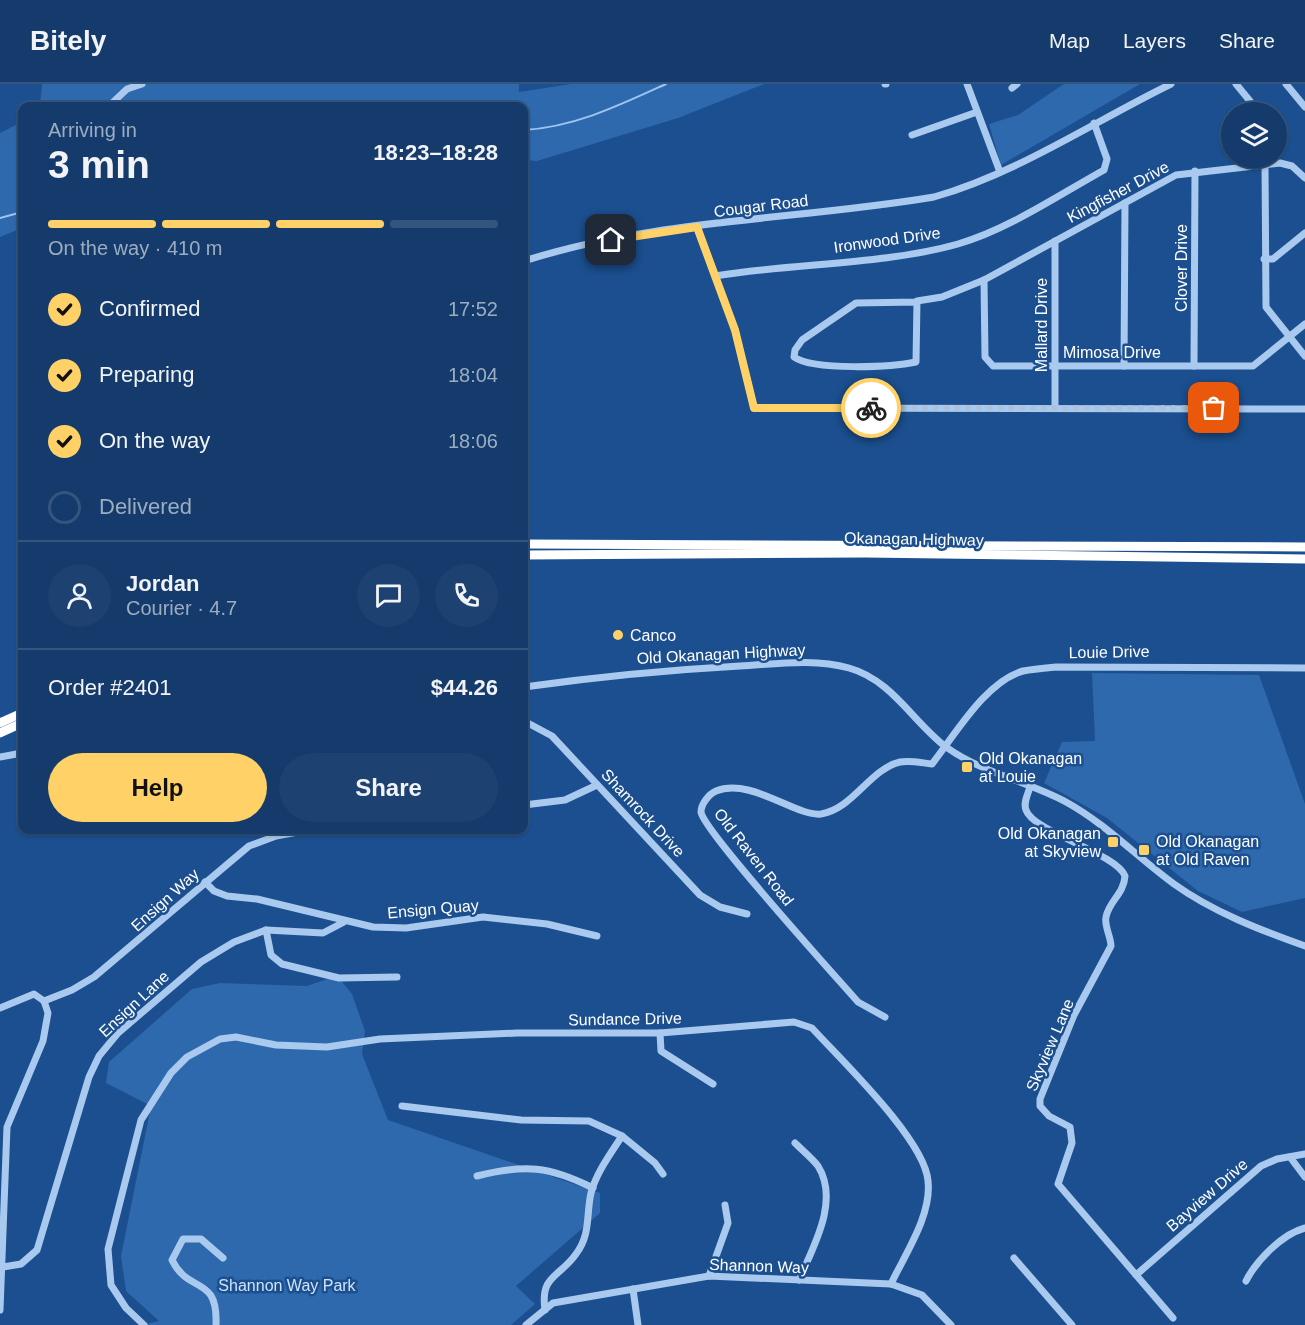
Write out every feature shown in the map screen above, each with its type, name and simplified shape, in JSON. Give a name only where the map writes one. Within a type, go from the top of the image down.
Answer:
[{"type":"highway","name":"Okanagan Highway","points":[[528,544],[1305,547]]},
{"type":"highway","name":"Okanagan Highway","points":[[528,555],[865,554],[1305,559]]},
{"type":"highway","points":[[0,723],[18,715]]},
{"type":"highway","points":[[0,733],[18,725]]},
{"type":"street","points":[[113,102],[127,89],[142,84]]},
{"type":"street","points":[[967,84],[1000,172]]},
{"type":"street","name":"Cougar Road","points":[[528,260],[566,248],[697,227],[934,197],[965,188],[1000,172],[1171,84]]},
{"type":"street","points":[[1236,84],[1251,102]]},
{"type":"street","points":[[1286,84],[1305,107]]},
{"type":"street","points":[[912,135],[976,112]]},
{"type":"street","name":"Ironwood Drive","points":[[715,276],[757,269],[905,255],[958,244],[990,232],[1104,170],[1107,159],[1094,123]]},
{"type":"street","name":"Kingfisher Drive","points":[[1287,165],[1292,166],[1305,178]]},
{"type":"street","name":"Kingfisher Drive","points":[[917,302],[856,303],[802,340],[795,350],[794,357],[800,362],[818,365],[902,365],[916,362],[918,302],[952,293],[984,280],[1176,175],[1230,168]]},
{"type":"street","points":[[1265,168],[1266,306],[1305,356]]},
{"type":"street","name":"Clover Drive","points":[[1194,171],[1194,366]]},
{"type":"street","points":[[1124,366],[1125,203]]},
{"type":"street","points":[[697,227],[735,330],[754,408],[1305,409]]},
{"type":"street","points":[[1264,259],[1273,259],[1305,233]]},
{"type":"street","name":"Mallard Drive","points":[[1055,241],[1055,408]]},
{"type":"street","name":"Mimosa Drive","points":[[984,280],[985,357],[993,366],[1253,366],[1305,324]]},
{"type":"street","name":"Old Okanagan Highway","points":[[528,686],[633,673],[809,662],[849,668],[874,679],[892,693],[946,747],[966,760],[1064,801],[1104,826],[1175,884],[1221,911],[1267,933],[1305,946]]},
{"type":"street","name":"Louie Drive","points":[[946,747],[988,693],[1006,679],[1022,672],[1056,667],[1090,666],[1305,668]]},
{"type":"street","name":"Shamrock Drive","points":[[528,723],[552,736],[700,896],[720,908],[747,914]]},
{"type":"street","name":"Old Raven Road","points":[[885,1017],[858,1002],[728,852],[703,818],[701,811],[705,800],[715,792],[729,789],[769,795],[811,814],[822,814],[842,804],[892,765],[905,761],[932,764],[946,747]]},
{"type":"street","points":[[0,757],[18,754]]},
{"type":"street","points":[[528,805],[566,800],[597,784]]},
{"type":"street","name":"Skyview Lane","points":[[1030,787],[1025,804],[1028,815],[1058,834],[1118,865],[1125,876],[1122,892],[1109,908],[1105,919],[1111,946],[1074,1015],[1040,1106],[1049,1116],[1070,1127],[1072,1143],[1058,1184],[1136,1275]]},
{"type":"street","name":"Ensign Way","points":[[44,1002],[94,978],[249,846],[287,834]]},
{"type":"street","name":"Ensign Quay","points":[[205,882],[214,891],[227,896],[257,899],[344,922],[406,928],[483,917],[548,924],[597,936]]},
{"type":"street","name":"Ensign Lane","points":[[3,1267],[21,1264],[36,1250],[78,1107],[99,1056],[118,1034],[201,962],[234,942],[266,930],[323,933],[344,922]]},
{"type":"street","points":[[266,930],[271,955],[282,964],[339,978],[397,977]]},
{"type":"street","points":[[0,1008],[33,994],[44,1002],[48,1013],[43,1041],[7,1127],[0,1310]]},
{"type":"street","name":"Sundance Drive","points":[[144,1325],[126,1308],[111,1285],[108,1249],[141,1120],[171,1072],[187,1057],[220,1039],[228,1038],[276,1045],[327,1047],[380,1039],[517,1033],[660,1034],[794,1022],[812,1028],[903,1130],[920,1154],[928,1181],[924,1212],[891,1284]]},
{"type":"street","points":[[660,1034],[661,1051],[713,1084]]},
{"type":"street","points":[[402,1106],[512,1117],[589,1121],[622,1136],[655,1163],[663,1174]]},
{"type":"street","points":[[544,1310],[542,1293],[548,1281],[576,1255],[588,1232],[593,1188],[622,1136]]},
{"type":"street","points":[[795,1143],[818,1167],[827,1193],[821,1226],[800,1280]]},
{"type":"street","name":"Bayview Drive","points":[[1136,1275],[1254,1171],[1277,1159],[1305,1154]]},
{"type":"street","points":[[1290,1157],[1305,1176]]},
{"type":"street","points":[[477,1176],[527,1167],[560,1174],[593,1188]]},
{"type":"street","points":[[709,1276],[728,1223],[725,1206]]},
{"type":"street","points":[[1246,1281],[1253,1267],[1292,1233],[1305,1228]]},
{"type":"street","points":[[216,1325],[217,1306],[211,1291],[178,1273],[172,1260],[183,1239],[201,1239],[223,1258]]},
{"type":"street","points":[[1014,1258],[1072,1325]]},
{"type":"street","points":[[1136,1275],[1173,1318]]},
{"type":"street","name":"Shannon Way","points":[[526,1325],[553,1303],[709,1276],[891,1284],[922,1295],[951,1325]]},
{"type":"street","points":[[633,1289],[638,1325]]},
{"type":"green space","points":[[42,84],[519,84],[519,92],[571,84],[764,84],[678,118],[537,161],[528,160],[528,102],[40,102]]},
{"type":"green space","points":[[1064,84],[1140,84],[1001,165],[989,124],[1018,115]]},
{"type":"green space","points":[[18,124],[18,230],[0,237],[0,133]]},
{"type":"green space","points":[[1092,673],[1259,675],[1305,804],[1305,898],[1242,912],[1198,891],[1107,818],[1044,783],[1062,742],[1095,741]]},
{"type":"green space","name":"Shannon Way Park","points":[[333,977],[339,978],[352,994],[365,1031],[362,1054],[388,1120],[600,1193],[600,1213],[516,1286],[535,1304],[511,1325],[142,1325],[159,1321],[126,1291],[121,1256],[151,1106],[106,1083],[109,1062],[192,989],[220,983],[307,986]]},
{"type":"waterway","points":[[528,130],[579,120],[666,84]]},
{"type":"waterway","points":[[0,218],[18,213]]},
{"type":"way so far","points":[[871,408],[1214,408]]},
{"type":"place","name":"Canco","points":[[618,635]]},
{"type":"place","name":"Old Okanagan at Louie","points":[[967,767]]},
{"type":"place","name":"Old Okanagan at Skyview","points":[[1113,842]]},
{"type":"place","name":"Old Okanagan at Old Raven","points":[[1144,850]]},
{"type":"route","points":[[611,240],[697,227],[735,330],[754,408],[871,408]]}]
